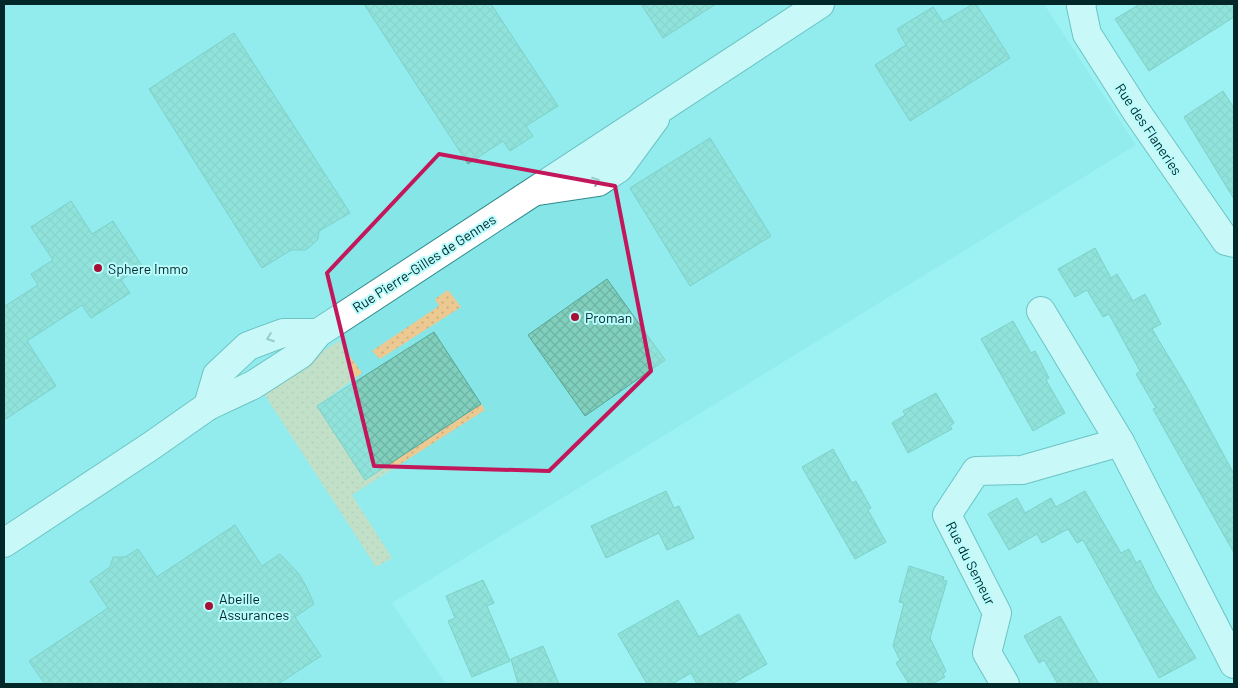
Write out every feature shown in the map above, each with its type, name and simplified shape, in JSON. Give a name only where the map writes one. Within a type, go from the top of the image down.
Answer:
[{"type":"street","name":"Rue Pierre-Gilles de Gennes","points":[[4,543],[208,406],[253,385],[301,354],[318,333],[531,192],[598,182],[619,168],[665,105],[820,4]]},
{"type":"street","name":"Rue des Flaneries","points":[[1082,4],[1087,34],[1136,111],[1226,241],[1234,243]]},
{"type":"street","points":[[1040,311],[1120,442],[1234,664]]},
{"type":"street","points":[[208,406],[217,375],[248,346],[283,333],[318,333]]},
{"type":"street","name":"Rue du Semeur","points":[[1005,684],[987,653],[997,613],[947,515],[976,471],[1022,470],[1120,442]]},
{"type":"highlighted area","points":[[439,154],[615,186],[651,371],[549,471],[374,466],[327,273]]},
{"type":"shaded area","points":[[4,4],[1044,4],[1136,145],[392,603],[446,684],[4,684]]},
{"type":"shaded area","points":[[448,290],[461,307],[380,359],[372,351],[439,306],[435,299]]},
{"type":"shaded area","points":[[339,341],[362,373],[317,406],[365,480],[481,404],[485,410],[352,495],[392,558],[376,567],[261,389]]},
{"type":"building","points":[[364,4],[491,4],[558,106],[526,126],[533,136],[510,151],[503,141],[468,164]]},
{"type":"building","points":[[641,4],[716,4],[663,38]]},
{"type":"building","points":[[976,4],[1010,58],[910,121],[875,65],[906,45],[897,29],[933,7],[943,22]]},
{"type":"building","points":[[1140,4],[1234,4],[1234,17],[1149,71],[1115,19]]},
{"type":"building","points":[[234,33],[350,213],[319,231],[318,239],[310,247],[305,250],[291,250],[262,268],[149,89]]},
{"type":"building","points":[[1223,91],[1234,108],[1234,199],[1184,117]]},
{"type":"building","points":[[710,138],[771,236],[690,286],[630,188]]},
{"type":"building","points":[[71,201],[92,234],[113,221],[142,266],[121,280],[130,293],[91,318],[82,305],[27,341],[56,386],[4,420],[4,304],[5,306],[38,285],[31,274],[53,260],[31,227]]},
{"type":"building","points":[[1095,248],[1111,278],[1117,274],[1133,301],[1145,294],[1161,324],[1152,329],[1188,389],[1234,474],[1234,553],[1153,409],[1156,408],[1136,374],[1140,371],[1109,314],[1103,317],[1087,290],[1075,297],[1058,269]]},
{"type":"building","points":[[607,279],[665,360],[585,416],[528,335]]},
{"type":"building","points":[[1013,321],[1031,353],[1035,351],[1049,378],[1046,380],[1065,413],[1033,431],[981,339]]},
{"type":"building","points":[[434,332],[481,404],[365,480],[317,406]]},
{"type":"building","points":[[936,393],[954,423],[950,426],[952,429],[908,453],[892,423],[905,415],[903,411]]},
{"type":"building","points":[[833,449],[852,483],[856,481],[871,508],[868,510],[886,542],[855,559],[802,467]]},
{"type":"building","points":[[666,491],[674,508],[679,506],[694,538],[667,550],[659,533],[606,558],[591,526]]},
{"type":"building","points":[[1085,491],[1121,553],[1129,549],[1136,563],[1140,560],[1155,590],[1196,658],[1159,678],[1083,540],[1077,543],[1068,529],[1042,543],[1037,534],[1009,550],[988,514],[1017,498],[1025,513],[1051,498],[1056,507]]},
{"type":"building","name":"Abeille Assurances","points":[[235,525],[262,566],[280,554],[299,574],[314,604],[295,617],[321,656],[278,684],[45,684],[29,661],[108,608],[90,581],[110,567],[113,557],[125,557],[138,549],[157,577]]},
{"type":"building","points":[[909,566],[944,577],[943,580],[947,581],[930,638],[946,671],[943,674],[945,677],[932,684],[909,684],[896,663],[900,660],[893,646],[904,603],[899,602]]},
{"type":"building","points":[[483,580],[494,603],[487,606],[510,661],[472,677],[448,621],[455,618],[446,596]]},
{"type":"building","points":[[678,600],[699,637],[739,614],[767,664],[732,684],[697,684],[691,673],[672,684],[647,684],[618,634]]},
{"type":"building","points":[[1060,616],[1099,684],[1058,684],[1044,660],[1039,663],[1024,636]]},
{"type":"building","points":[[543,646],[559,684],[518,684],[511,659]]},
{"type":"place","name":"Sphere Immo","points":[[98,268]]},
{"type":"place","name":"Proman","points":[[575,317]]},
{"type":"place","name":"Abeille Assurances","points":[[209,606]]}]
